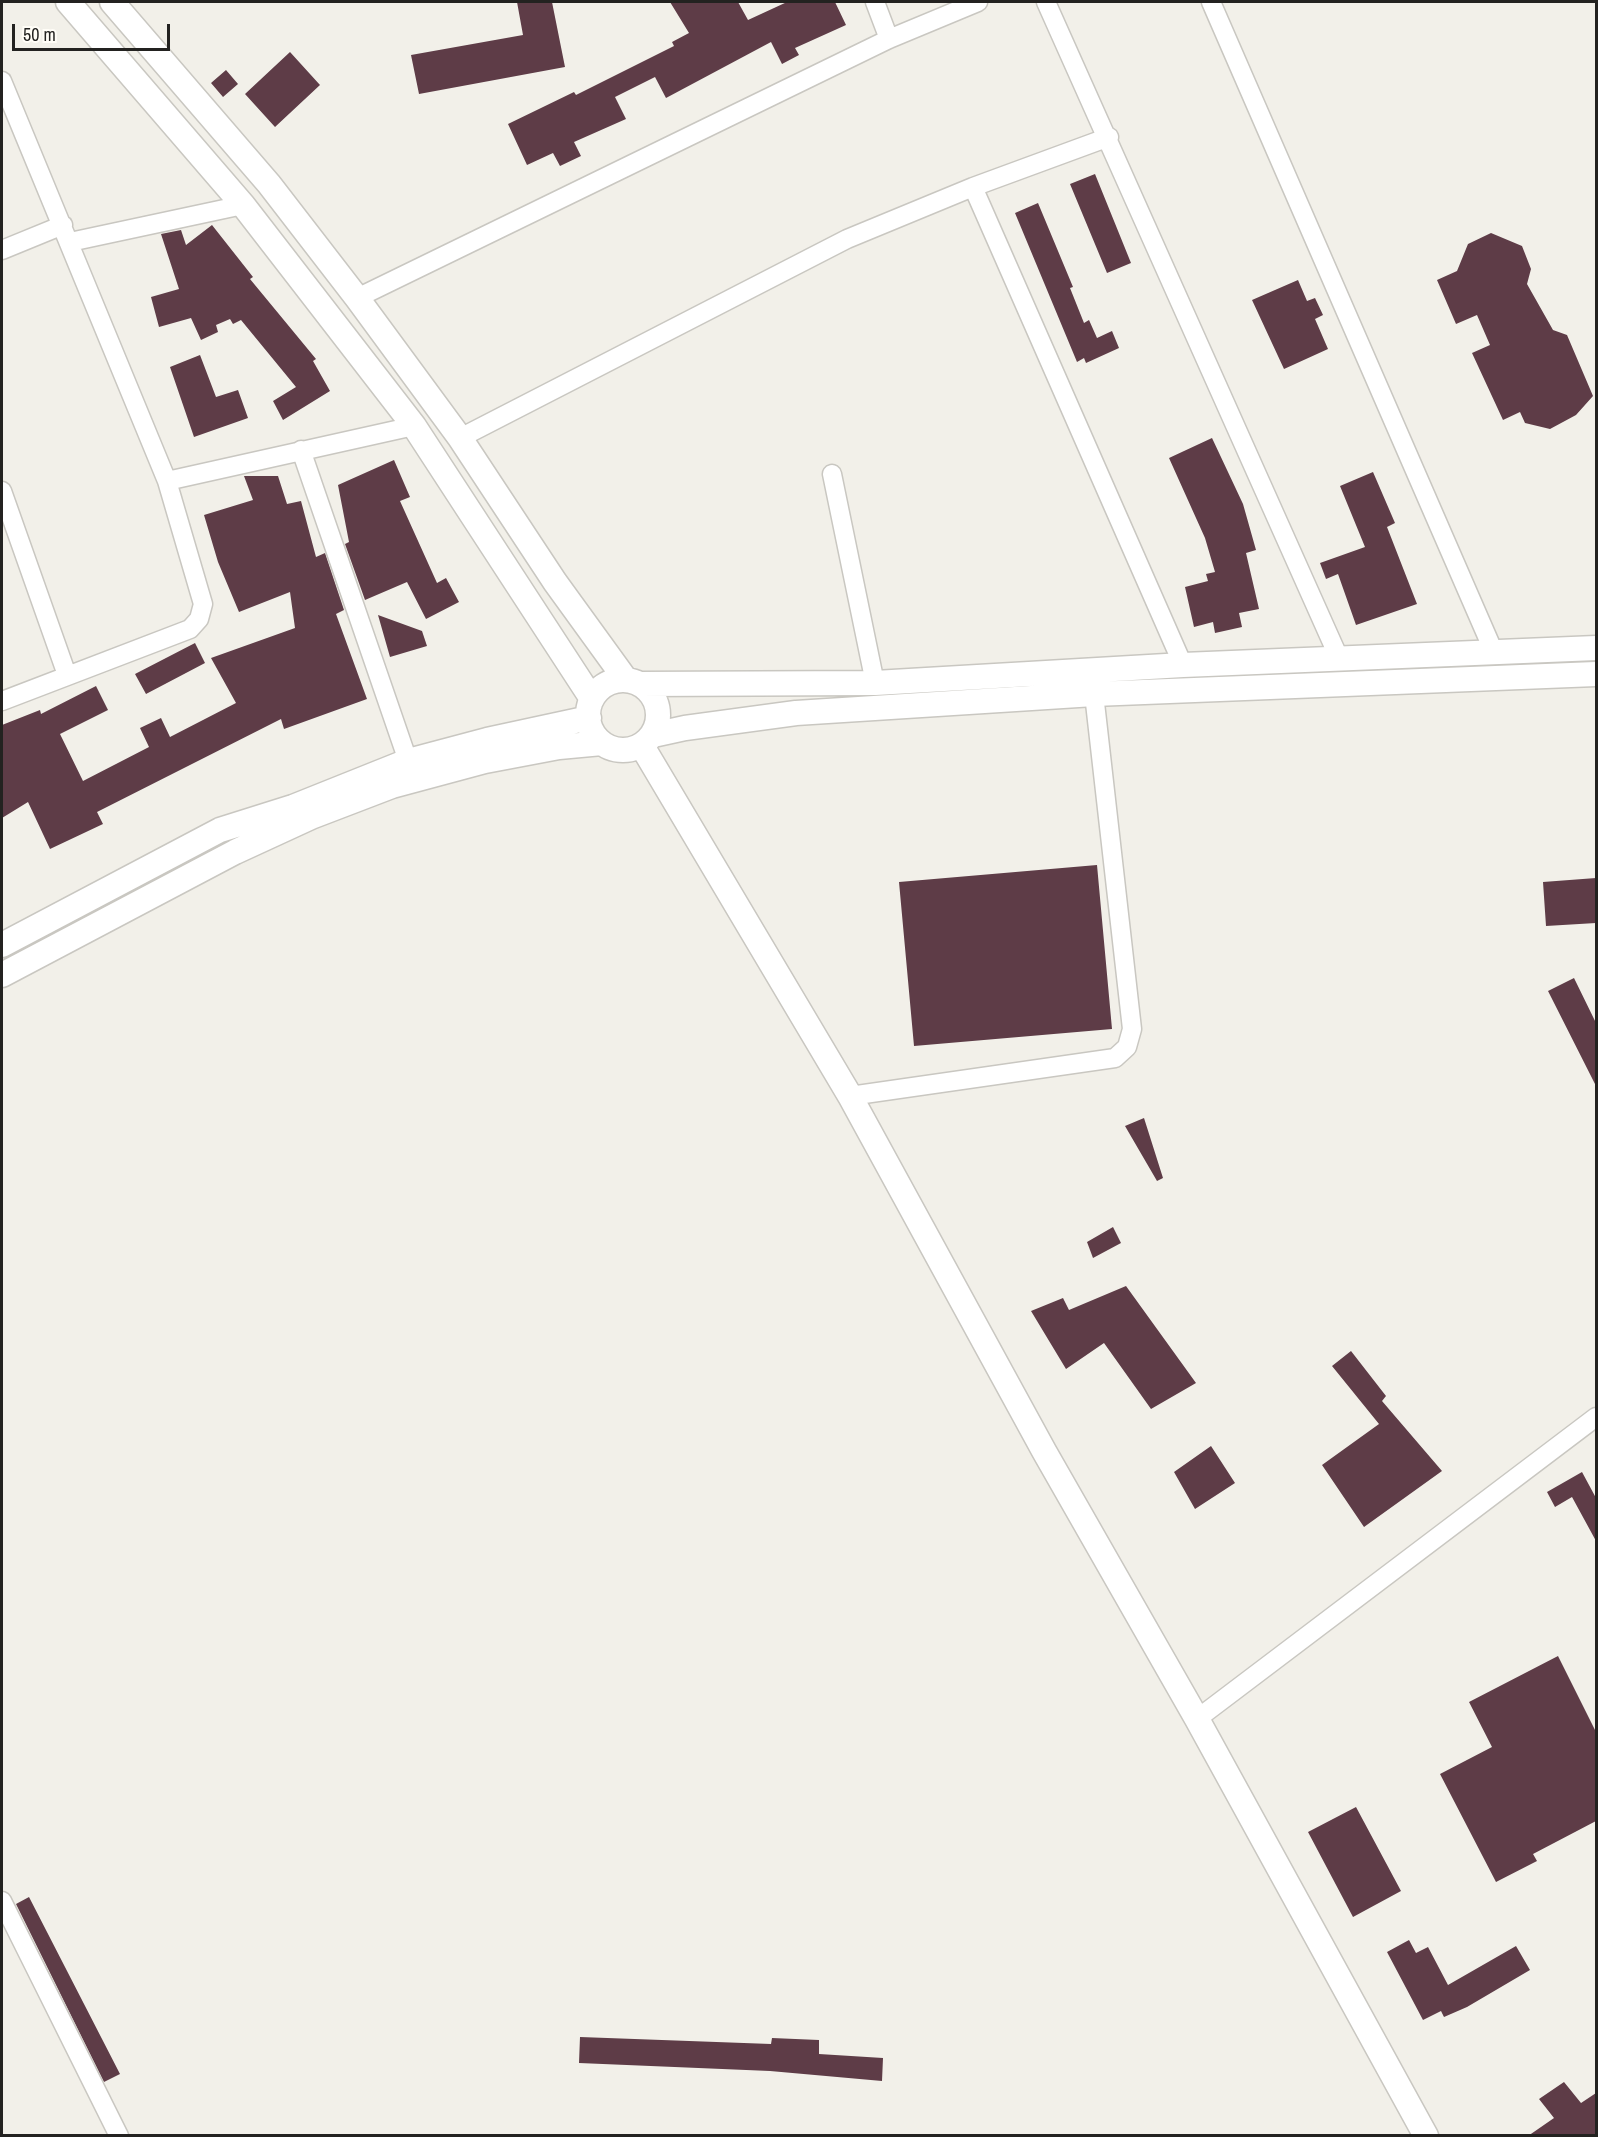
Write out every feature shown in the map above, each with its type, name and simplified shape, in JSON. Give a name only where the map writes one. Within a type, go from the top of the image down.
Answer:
[{"type":"main road","points":[[68,2],[243,204],[414,426],[590,708],[591,727],[602,743],[614,749],[628,750],[647,740],[685,728],[796,713],[1094,694],[1596,674]]},
{"type":"main road","points":[[112,2],[269,184],[357,298],[460,438],[555,582],[633,682],[655,701],[658,712],[647,740]]},
{"type":"main road","points":[[2,945],[220,830],[294,807],[408,761],[487,740],[590,708],[601,688],[613,682],[875,683],[1183,665],[1493,650],[1596,648]]},
{"type":"main road","points":[[647,740],[850,1096],[1044,1451],[1197,1719],[1426,2136]]},
{"type":"main road","points":[[2,975],[235,852],[392,786],[485,761],[558,747],[602,743]]},
{"type":"street","points":[[875,2],[889,39]]},
{"type":"street","points":[[357,298],[889,39],[978,2]]},
{"type":"street","points":[[1047,2],[1339,658]]},
{"type":"street","points":[[1211,2],[1493,650]]},
{"type":"street","points":[[2,81],[167,481],[203,604],[199,619],[190,629],[2,701]]},
{"type":"street","points":[[460,438],[847,239],[973,187],[1109,137]]},
{"type":"street","points":[[973,187],[1183,665]]},
{"type":"street","points":[[2,250],[66,233],[243,204]]},
{"type":"street","points":[[167,481],[414,426]]},
{"type":"street","points":[[301,450],[408,761]]},
{"type":"street","points":[[832,474],[875,683]]},
{"type":"street","points":[[2,491],[67,675]]},
{"type":"street","points":[[850,1096],[1115,1058],[1127,1047],[1132,1029],[1094,694]]},
{"type":"street","points":[[1197,1719],[1594,1426]]},
{"type":"street","points":[[2,1901],[119,2136]]},
{"type":"building","points":[[517,2],[552,2],[565,67],[419,94],[411,55],[523,35]]},
{"type":"building","points":[[670,2],[738,2],[748,20],[787,2],[835,2],[846,25],[795,48],[799,55],[782,64],[771,42],[666,98],[655,77],[615,97],[626,119],[574,142],[581,156],[560,166],[553,153],[527,165],[508,124],[574,92],[576,95],[674,46],[672,42],[689,33]]},
{"type":"building","points":[[290,52],[320,85],[275,127],[245,94]]},
{"type":"building","points":[[226,70],[238,84],[223,97],[211,83]]},
{"type":"building","points":[[1095,174],[1131,263],[1107,273],[1070,184]]},
{"type":"building","points":[[1038,203],[1073,287],[1070,288],[1084,323],[1089,320],[1097,338],[1112,331],[1119,348],[1086,363],[1084,358],[1077,362],[1015,213]]},
{"type":"building","points":[[212,225],[253,277],[250,279],[316,359],[313,361],[330,391],[283,420],[273,401],[296,387],[241,320],[233,324],[230,319],[216,325],[218,332],[201,340],[191,318],[159,327],[151,297],[179,289],[161,234],[181,230],[186,245]]},
{"type":"building","points":[[1491,233],[1522,246],[1531,269],[1527,284],[1553,330],[1567,335],[1593,396],[1576,415],[1550,429],[1525,423],[1520,412],[1503,420],[1472,353],[1490,345],[1477,315],[1456,324],[1437,280],[1457,271],[1468,244]]},
{"type":"building","points":[[1298,280],[1307,301],[1315,298],[1323,315],[1315,319],[1328,349],[1284,369],[1252,300]]},
{"type":"building","points":[[200,355],[216,397],[238,390],[248,418],[194,437],[170,367]]},
{"type":"building","points":[[1212,438],[1243,504],[1256,550],[1246,553],[1259,609],[1239,613],[1242,627],[1215,633],[1213,622],[1194,627],[1185,587],[1208,581],[1206,574],[1215,572],[1205,538],[1169,458]]},
{"type":"building","points":[[394,460],[410,497],[400,501],[437,583],[446,578],[459,602],[426,619],[407,582],[365,600],[345,544],[349,542],[338,485]]},
{"type":"building","points":[[1373,472],[1395,523],[1387,527],[1417,604],[1356,625],[1338,574],[1326,579],[1320,563],[1365,547],[1340,486]]},
{"type":"building","points":[[244,476],[278,476],[287,504],[301,501],[316,557],[325,553],[344,610],[336,614],[367,699],[284,729],[281,719],[97,812],[103,824],[50,849],[28,802],[2,818],[2,725],[40,710],[41,714],[96,686],[108,710],[60,734],[83,781],[149,747],[140,728],[161,718],[170,737],[236,703],[211,658],[295,628],[290,592],[239,612],[218,562],[204,515],[253,500]]},
{"type":"building","points":[[378,615],[422,631],[427,646],[390,657]]},
{"type":"building","points":[[195,643],[205,663],[146,694],[135,674]]},
{"type":"building","points":[[1097,865],[1112,1029],[914,1046],[899,882]]},
{"type":"building","points":[[1596,878],[1596,923],[1546,926],[1543,882]]},
{"type":"building","points":[[1574,978],[1596,1023],[1596,1086],[1548,991]]},
{"type":"building","points":[[1144,1118],[1163,1178],[1157,1181],[1125,1126]]},
{"type":"building","points":[[1113,1227],[1121,1243],[1093,1258],[1087,1242]]},
{"type":"building","points":[[1126,1286],[1196,1383],[1151,1409],[1104,1343],[1066,1369],[1031,1311],[1063,1298],[1069,1310]]},
{"type":"building","points":[[1351,1351],[1386,1396],[1382,1401],[1442,1471],[1364,1527],[1322,1465],[1379,1424],[1332,1366]]},
{"type":"building","points":[[1211,1446],[1235,1483],[1195,1509],[1174,1472]]},
{"type":"building","points":[[1582,1472],[1596,1498],[1596,1541],[1572,1497],[1555,1507],[1547,1492]]},
{"type":"building","points":[[1558,1656],[1596,1732],[1596,1821],[1533,1854],[1537,1861],[1496,1882],[1440,1774],[1492,1747],[1469,1702]]},
{"type":"building","points":[[1356,1807],[1401,1891],[1353,1917],[1308,1832]]},
{"type":"building","points":[[29,1897],[120,2074],[104,2082],[16,1904]]},
{"type":"building","points":[[1409,1940],[1416,1953],[1428,1947],[1448,1985],[1516,1946],[1530,1970],[1467,2007],[1444,2017],[1441,2011],[1423,2020],[1387,1952]]},
{"type":"building","points":[[580,2037],[771,2044],[772,2038],[819,2040],[819,2054],[883,2058],[882,2081],[770,2071],[579,2063]]},
{"type":"building","points":[[1564,2082],[1581,2103],[1596,2093],[1596,2136],[1528,2136],[1554,2118],[1539,2099]]}]
